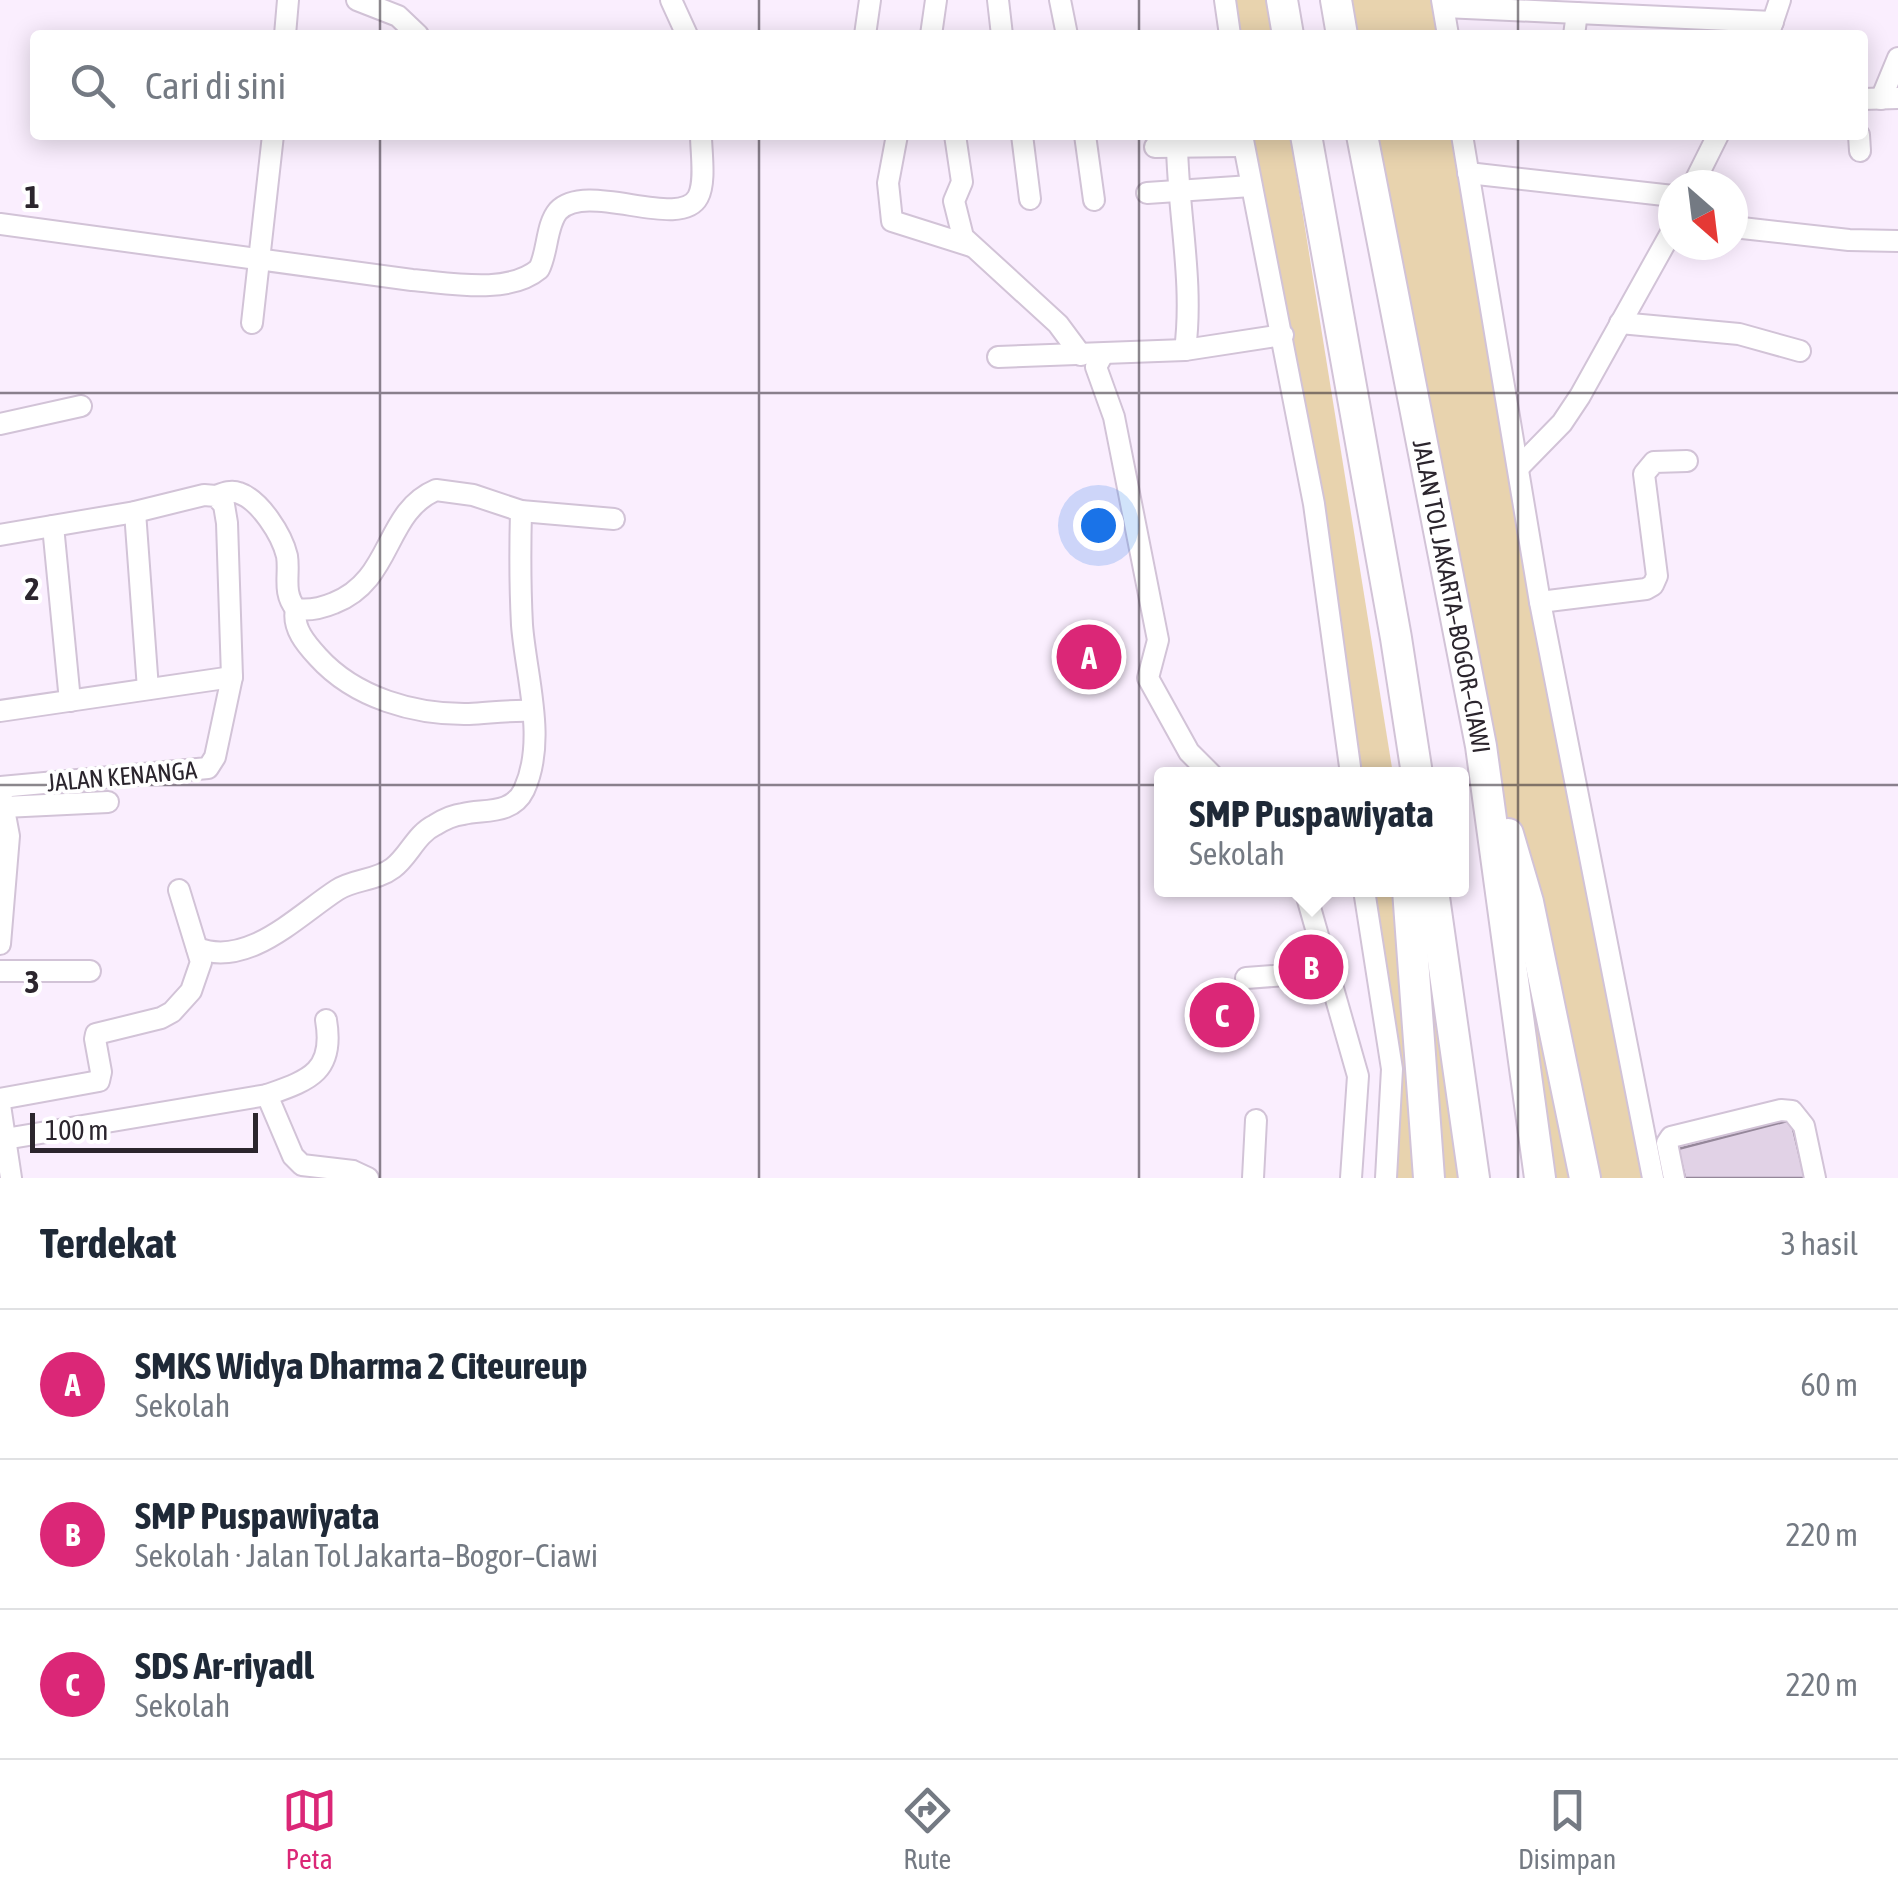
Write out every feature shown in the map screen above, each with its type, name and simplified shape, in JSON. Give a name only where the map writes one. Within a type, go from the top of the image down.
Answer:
[{"type":"highway","points":[[1282,0],[1287,30]]},
{"type":"highway","points":[[1336,0],[1341,30]]},
{"type":"highway","points":[[1307,140],[1396,638],[1415,767]]},
{"type":"highway","name":"JALAN TOL JAKARTA–BOGOR–CIAWI","points":[[1363,140],[1480,746],[1540,1178]]},
{"type":"highway","points":[[1480,746],[1528,902],[1585,1178]]},
{"type":"highway","points":[[1409,897],[1429,1178]]},
{"type":"highway","points":[[1435,897],[1474,1178]]},
{"type":"street","points":[[285,30],[288,0]]},
{"type":"street","points":[[356,0],[398,16],[413,30]]},
{"type":"street","points":[[671,0],[685,30]]},
{"type":"street","points":[[866,30],[870,0]]},
{"type":"street","points":[[932,30],[936,0]]},
{"type":"street","points":[[998,0],[1001,30]]},
{"type":"street","points":[[1060,0],[1066,30]]},
{"type":"street","points":[[1226,0],[1229,30]]},
{"type":"street","points":[[1447,30],[1443,3],[1577,12],[1637,7],[1771,29],[1780,0]]},
{"type":"street","points":[[1575,30],[1577,12]]},
{"type":"street","points":[[1881,99],[1898,58]]},
{"type":"street","points":[[252,324],[272,140]]},
{"type":"street","points":[[0,224],[412,280],[472,284],[518,281],[539,269],[556,213],[570,203],[677,209],[694,202],[700,192],[701,140]]},
{"type":"street","points":[[896,140],[888,182],[892,221],[971,246]]},
{"type":"street","points":[[956,140],[962,182],[954,201],[963,237],[1092,355],[1114,417],[1158,640],[1148,678],[1189,752],[1204,767]]},
{"type":"street","points":[[1023,140],[1030,199]]},
{"type":"street","points":[[1086,140],[1094,200]]},
{"type":"street","points":[[1463,140],[1540,602],[1654,1178]]},
{"type":"street","points":[[1700,170],[1716,140]]},
{"type":"street","points":[[1155,146],[1242,141],[1316,514],[1350,767]]},
{"type":"street","points":[[1177,145],[1177,190],[1190,316],[1184,350]]},
{"type":"street","points":[[1468,173],[1658,194]]},
{"type":"street","points":[[1147,193],[1251,186]]},
{"type":"street","points":[[1748,229],[1849,240],[1898,241]]},
{"type":"street","points":[[1519,467],[1562,423],[1658,256]]},
{"type":"street","points":[[1620,323],[1738,334],[1800,351]]},
{"type":"street","points":[[998,358],[1184,350],[1283,334]]},
{"type":"street","points":[[0,424],[82,406]]},
{"type":"street","points":[[1540,602],[1653,585],[1657,576],[1644,474],[1654,462],[1687,461]]},
{"type":"street","points":[[296,609],[327,606],[358,590],[379,566],[409,508],[428,493],[444,488],[522,512],[614,518]]},
{"type":"street","points":[[0,536],[135,512],[204,495],[242,494],[270,522],[285,549],[287,593],[296,609],[294,617],[300,633],[338,678],[390,704],[466,714],[532,711]]},
{"type":"street","name":"JALAN KENANGA","points":[[2,794],[204,770],[211,766],[232,677],[227,523],[224,505],[216,496]]},
{"type":"street","points":[[135,512],[148,689]]},
{"type":"street","points":[[197,948],[228,954],[254,944],[342,887],[372,880],[390,870],[434,825],[462,814],[497,810],[513,802],[524,790],[532,762],[532,711],[522,630],[522,512]]},
{"type":"street","points":[[52,526],[70,701]]},
{"type":"street","points":[[0,711],[232,677]]},
{"type":"street","points":[[0,944],[9,836],[2,794],[108,802]]},
{"type":"street","points":[[11,1178],[0,1108],[99,1081],[102,1072],[96,1034],[172,1012],[198,978],[201,962],[179,890]]},
{"type":"street","points":[[1307,897],[1358,1076],[1351,1178]]},
{"type":"street","points":[[1365,897],[1392,1068],[1386,1178]]},
{"type":"street","points":[[0,971],[90,972]]},
{"type":"street","points":[[1246,978],[1328,972]]},
{"type":"street","points":[[5,1139],[267,1095],[304,1082],[318,1070],[329,1048],[326,1020]]},
{"type":"street","points":[[1358,1076],[1392,1068]]},
{"type":"street","points":[[267,1095],[293,1156],[302,1165],[353,1171],[368,1178]]},
{"type":"street","points":[[1674,1178],[1667,1143],[1671,1137],[1781,1110],[1792,1111],[1804,1126],[1814,1178]]},
{"type":"street","points":[[1253,1178],[1256,1120]]},
{"type":"shaded area","points":[[1225,0],[1268,0],[1273,30],[1229,30]]},
{"type":"shaded area","points":[[1336,0],[1435,0],[1441,30],[1341,30]]},
{"type":"shaded area","points":[[1243,140],[1291,140],[1392,767],[1349,767]]},
{"type":"shaded area","points":[[1363,140],[1461,140],[1652,1178],[1538,1178],[1535,1138]]},
{"type":"shaded area","points":[[1366,897],[1415,897],[1474,1178],[1387,1178],[1392,1097]]},
{"type":"building","points":[[1791,1120],[1805,1178],[1685,1178],[1678,1149]]},
{"type":"place","name":"SMKS Widya Dharma 2 Citeureup","points":[[1089,657]]},
{"type":"place","name":"SMP Puspawiyata","points":[[1311,967]]},
{"type":"place","name":"SDS Ar-riyadl","points":[[1222,1015]]}]
